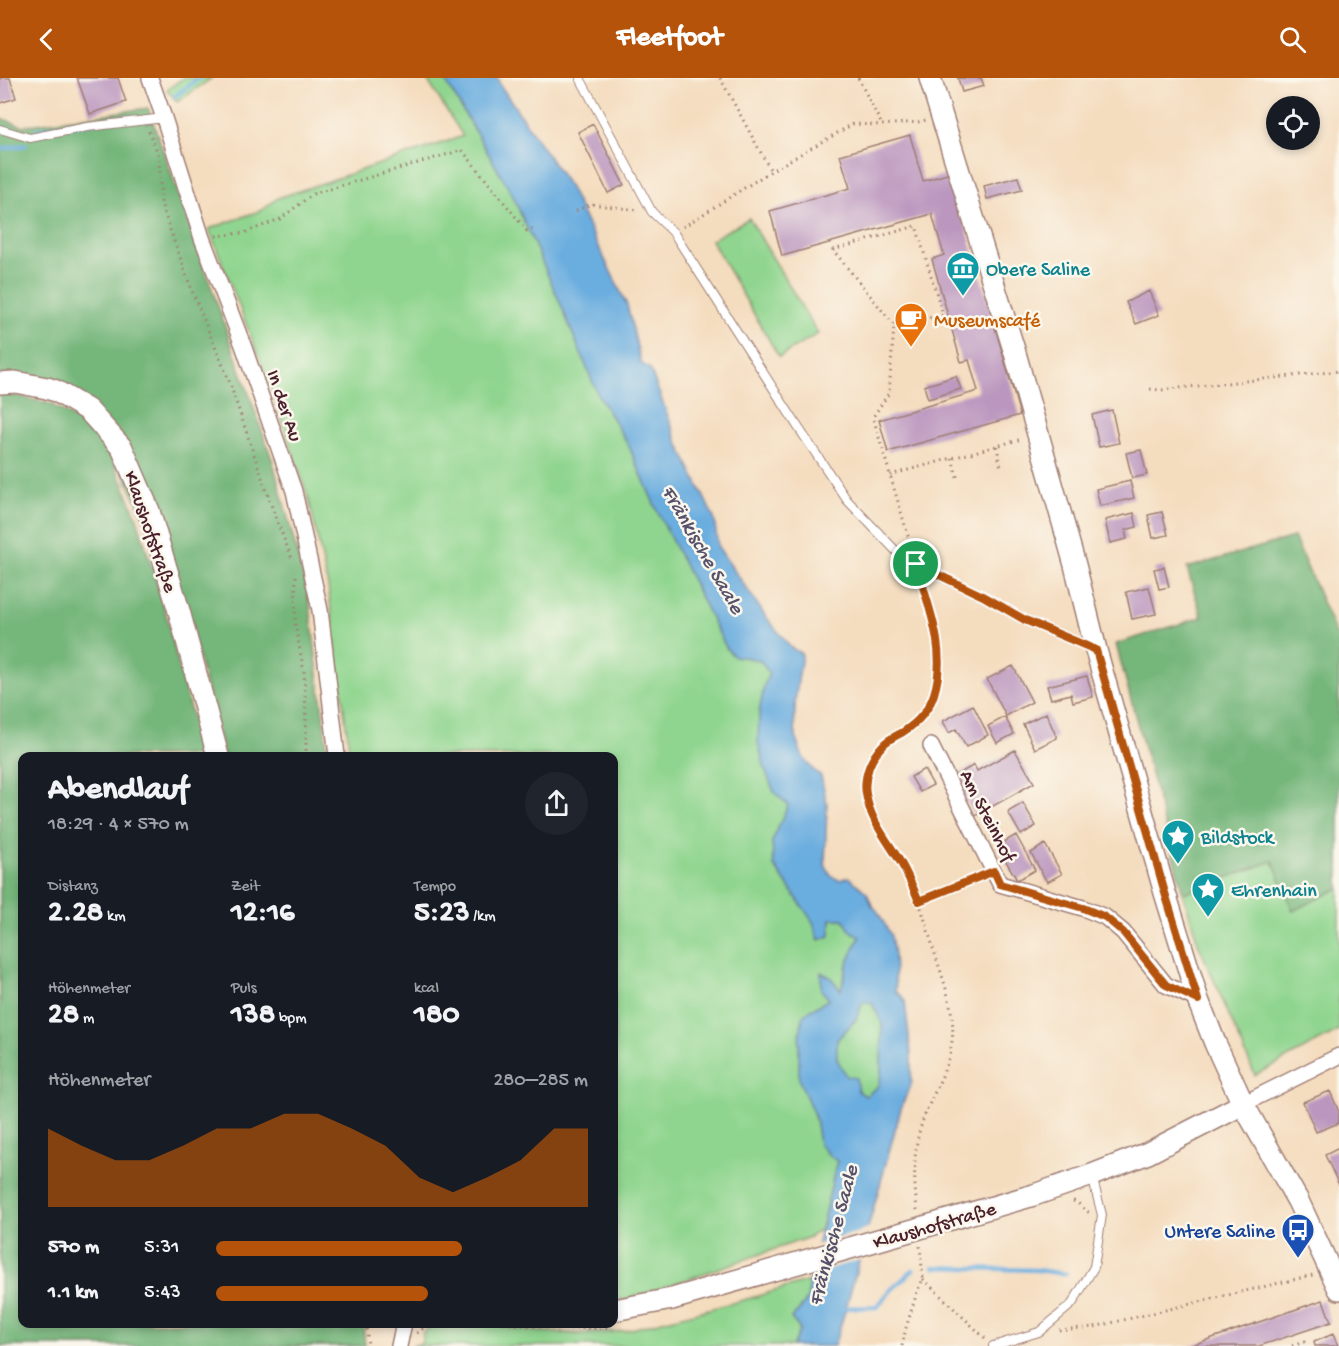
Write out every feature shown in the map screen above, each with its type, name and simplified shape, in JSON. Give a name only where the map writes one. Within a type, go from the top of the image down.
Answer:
[{"type":"main road","points":[[930,78],[1015,353],[1075,564],[1096,650],[1198,1000],[1243,1104],[1299,1201],[1335,1280]]},
{"type":"main road","name":"Klaushofstraße","points":[[0,383],[15,382],[56,392],[88,410],[122,448],[149,510],[217,752]]},
{"type":"main road","name":"Klaushofstraße","points":[[618,1317],[672,1299],[1034,1195],[1148,1153],[1243,1104]]},
{"type":"street","name":"In der Au","points":[[150,78],[202,238],[243,345],[294,491],[320,610],[337,752]]},
{"type":"street","name":"Am Steinhof","points":[[931,746],[1000,884],[1083,908],[1105,917],[1123,932],[1166,985],[1198,1000]]},
{"type":"street","points":[[1243,1104],[1339,1056]]},
{"type":"street","points":[[399,1346],[403,1328]]},
{"type":"lane","points":[[580,78],[652,212],[674,232],[847,500],[897,552],[916,564],[985,597],[1025,620],[1096,650]]},
{"type":"lane","points":[[0,129],[30,138],[87,127],[164,118]]},
{"type":"lane","points":[[993,1346],[1039,1332],[1072,1304],[1094,1267],[1102,1215],[1092,1175]]},
{"type":"path","points":[[720,78],[771,171]]},
{"type":"path","points":[[858,78],[882,125]]},
{"type":"path","points":[[674,232],[771,171],[854,124],[882,125],[918,122],[942,115]]},
{"type":"path","points":[[145,121],[159,156],[161,204],[192,291],[228,378],[276,519],[296,570],[295,624],[304,672],[306,752]]},
{"type":"path","points":[[202,238],[244,233],[280,219],[313,194],[462,150],[527,231],[535,228]]},
{"type":"path","points":[[576,211],[591,204],[652,212]]},
{"type":"path","points":[[894,325],[943,315],[916,226],[833,249],[894,325],[889,393],[873,417],[934,625],[939,652],[938,678],[927,709],[906,730],[884,743],[867,771],[866,782],[866,794],[871,812],[902,865],[919,901],[948,997],[952,1018],[953,1040],[948,1061],[922,1121],[916,1150],[914,1182],[917,1210]]},
{"type":"path","points":[[1150,389],[1161,390],[1339,371]]},
{"type":"path","points":[[890,475],[999,445],[1001,469]]},
{"type":"path","points":[[952,458],[958,480]]},
{"type":"path","points":[[919,901],[994,871]]},
{"type":"path","points":[[902,1346],[914,1301],[923,1280],[920,1246]]},
{"type":"path","points":[[923,1280],[993,1346]]},
{"type":"path","points":[[1039,1332],[1094,1327],[1335,1280]]},
{"type":"path","points":[[366,1328],[368,1346]]},
{"type":"path","points":[[547,1328],[601,1328]]},
{"type":"path","points":[[1292,1346],[1304,1342],[1306,1346]]},
{"type":"green space","points":[[183,78],[212,78],[177,102],[167,90]]},
{"type":"green space","points":[[426,78],[444,78],[512,194],[598,395],[628,444],[658,513],[727,649],[734,656],[761,661],[769,673],[764,687],[789,804],[772,842],[774,866],[814,922],[819,940],[830,936],[831,919],[843,919],[850,930],[860,937],[847,964],[841,990],[830,977],[829,999],[799,1080],[813,1112],[819,1142],[824,1151],[837,1161],[821,1229],[810,1237],[629,1299],[618,1300],[618,752],[349,752],[328,586],[309,500],[271,388],[209,229],[262,210],[278,198],[463,136]]},
{"type":"green space","points":[[148,108],[273,462],[309,598],[328,752],[223,752],[186,609],[92,405],[0,375],[0,118],[23,126]]},
{"type":"green space","points":[[749,218],[818,334],[779,357],[711,240]]},
{"type":"green space","points":[[0,395],[14,395],[50,404],[79,421],[111,455],[136,515],[166,614],[202,752],[18,752],[18,1328],[363,1328],[365,1346],[0,1346]]},
{"type":"green space","points":[[1294,537],[1339,641],[1339,888],[1293,911],[1273,861],[1183,893],[1116,644],[1202,617],[1187,568]]},
{"type":"green space","points":[[1273,861],[1293,910],[1339,888],[1339,1031],[1255,1075],[1199,946],[1183,893]]},
{"type":"green space","points":[[862,1002],[872,1003],[882,1023],[881,1074],[878,1086],[866,1097],[843,1072],[836,1049],[838,1038],[856,1019]]},
{"type":"green space","points":[[809,1281],[807,1298],[791,1318],[800,1329],[792,1346],[412,1346],[422,1343],[423,1332],[430,1328],[514,1328],[581,1334],[624,1331]]},
{"type":"water","name":"Fränkische Saale","points":[[444,78],[498,78],[500,85],[570,188],[627,305],[641,363],[650,369],[679,445],[714,518],[718,547],[766,617],[791,648],[802,654],[795,703],[796,736],[800,751],[808,765],[821,776],[827,804],[825,865],[831,876],[839,880],[849,877],[867,893],[891,936],[896,992],[905,1001],[911,1054],[911,1085],[902,1105],[834,1346],[792,1346],[800,1329],[791,1318],[803,1306],[807,1298],[837,1161],[819,1144],[815,1117],[799,1080],[799,1040],[803,1015],[829,999],[821,990],[821,972],[830,977],[841,990],[847,964],[860,937],[850,930],[843,919],[831,919],[830,936],[819,940],[813,922],[774,865],[772,842],[788,805],[774,792],[758,743],[759,713],[769,673],[761,661],[734,656],[727,649],[658,513],[628,444],[598,395],[512,194]],"holes":[[[863,1002],[872,1003],[882,1024],[881,1074],[878,1086],[866,1096],[858,1091],[856,1078],[846,1076],[837,1059],[837,1040],[856,1019]]]},
{"type":"pier","points":[[871,1228],[863,1259],[807,1275],[815,1245]]},
{"type":"building","points":[[0,78],[10,78],[16,98],[0,103]]},
{"type":"building","points":[[77,78],[118,78],[126,102],[90,114]]},
{"type":"building","points":[[958,78],[981,78],[984,86],[962,92]]},
{"type":"building","points":[[593,124],[624,185],[608,193],[578,132]]},
{"type":"building","points":[[910,135],[923,181],[951,173],[1020,415],[888,452],[879,420],[978,391],[969,360],[961,362],[932,259],[944,255],[932,214],[782,256],[770,211],[850,188],[840,155]]},
{"type":"building","points":[[1018,177],[1022,190],[987,199],[984,186]]},
{"type":"building","points":[[1149,291],[1159,315],[1136,324],[1126,302]]},
{"type":"building","points":[[956,376],[961,389],[928,399],[924,386]]},
{"type":"building","points":[[1112,410],[1119,443],[1099,447],[1092,415]]},
{"type":"building","points":[[1141,450],[1147,475],[1132,478],[1126,453]]},
{"type":"building","points":[[1130,481],[1134,498],[1100,506],[1096,489]]},
{"type":"building","points":[[1162,512],[1168,535],[1153,538],[1148,515]]},
{"type":"building","points":[[1134,513],[1137,527],[1125,530],[1127,539],[1110,543],[1105,520]]},
{"type":"building","points":[[1164,567],[1169,587],[1159,589],[1154,569]]},
{"type":"building","points":[[1149,587],[1156,614],[1132,619],[1126,592]]},
{"type":"building","points":[[1013,666],[1032,702],[1006,716],[987,679]]},
{"type":"building","points":[[1087,676],[1093,697],[1073,702],[1071,694],[1051,699],[1047,686]]},
{"type":"building","points":[[973,705],[988,735],[966,747],[956,729],[949,733],[943,721]]},
{"type":"building","points":[[1046,713],[1057,738],[1035,749],[1023,724]]},
{"type":"building","points":[[1005,717],[1014,734],[997,743],[988,726]]},
{"type":"building","points":[[1015,750],[1034,783],[975,816],[953,777],[974,765],[977,771]]},
{"type":"building","points":[[924,769],[933,785],[920,792],[911,777]]},
{"type":"building","points":[[1023,803],[1036,826],[1021,835],[1008,812]]},
{"type":"building","points":[[1016,835],[1035,870],[1017,880],[997,846]]},
{"type":"building","points":[[1045,844],[1062,874],[1047,882],[1031,853]]},
{"type":"building","points":[[1330,1091],[1339,1112],[1339,1123],[1316,1132],[1303,1102]]},
{"type":"building","points":[[1339,1148],[1339,1185],[1325,1155]]},
{"type":"building","points":[[1323,1300],[1331,1322],[1259,1346],[1189,1346]]},
{"type":"building","points":[[1333,1334],[1338,1346],[1315,1346],[1314,1342]]},
{"type":"waterway","points":[[175,96],[199,78]]},
{"type":"waterway","points":[[36,130],[122,118]]},
{"type":"waterway","points":[[0,149],[26,145]]},
{"type":"waterway","points":[[934,1267],[1037,1270],[1066,1274]]},
{"type":"waterway","points":[[841,1308],[877,1307],[891,1290],[913,1270]]},
{"type":"place","name":"Obere Saline","points":[[963,297]]},
{"type":"place","name":"Museumscafé","points":[[911,348]]},
{"type":"place","name":"Bildstock","points":[[1178,865]]},
{"type":"place","name":"Ehrenhain","points":[[1208,918]]},
{"type":"place","name":"Untere Saline","points":[[1298,1259]]},
{"type":"route","points":[[916,564],[985,597],[1025,620],[1096,650],[1198,1000],[1166,985],[1123,932],[1105,917],[1083,908],[1000,884],[994,871],[919,901],[902,865],[879,829],[866,794],[867,771],[874,757],[884,743],[906,730],[927,709],[938,678],[939,652],[934,625],[916,564]]}]
